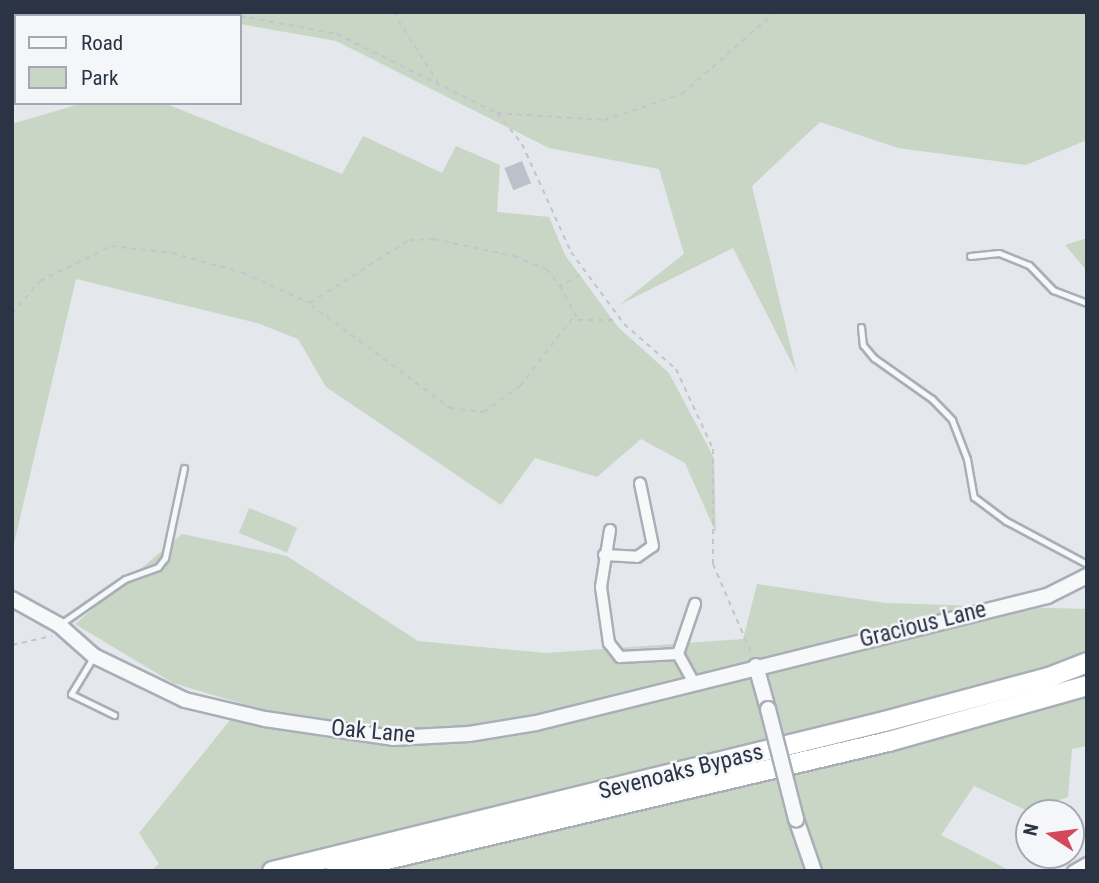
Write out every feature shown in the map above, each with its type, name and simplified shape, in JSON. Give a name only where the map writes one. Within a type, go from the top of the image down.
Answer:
[{"type":"highway","name":"Sevenoaks Bypass","points":[[272,871],[858,728],[1048,677],[1087,662]]},
{"type":"highway","name":"Sevenoaks Bypass","points":[[334,871],[875,744],[1087,685]]},
{"type":"street","points":[[604,555],[637,557],[653,546],[640,483]]},
{"type":"street","points":[[610,530],[601,587],[609,643],[620,657],[678,654]]},
{"type":"street","name":"Gracious Lane","points":[[756,666],[1047,596],[1087,576]]},
{"type":"street","name":"Oak Lane","points":[[12,599],[63,628],[94,656],[167,692],[215,709],[393,738],[469,734],[536,723],[756,666]]},
{"type":"street","points":[[693,681],[678,654],[695,604]]},
{"type":"street","points":[[756,666],[796,819],[814,871]]},
{"type":"street","points":[[1073,871],[1087,863]]},
{"type":"lane","points":[[970,257],[999,253],[1029,265],[1053,290],[1084,302],[1087,295]]},
{"type":"lane","points":[[862,327],[863,345],[874,358],[932,399],[952,420],[974,497],[1006,520],[1087,564]]},
{"type":"lane","points":[[63,628],[125,579],[158,567],[164,558],[184,468]]},
{"type":"lane","points":[[94,656],[71,694],[114,715]]},
{"type":"path","points":[[393,12],[439,84]]},
{"type":"path","points":[[242,17],[337,34],[497,113],[604,120],[682,94],[775,12]]},
{"type":"path","points":[[497,113],[522,144],[571,252],[624,324],[676,369],[713,449],[713,564],[756,666]]},
{"type":"path","points":[[310,303],[409,240],[434,239],[514,256],[547,269],[560,286],[578,320],[613,320]]},
{"type":"path","points":[[12,314],[40,281],[110,246],[172,253],[243,273],[310,303],[450,408],[484,412],[520,386],[576,315]]},
{"type":"path","points":[[560,286],[580,275]]},
{"type":"path","points":[[12,645],[63,628]]},
{"type":"green space","points":[[175,12],[1087,12],[1087,140],[1026,165],[898,148],[820,122],[752,186],[797,373],[733,248],[619,305],[684,254],[659,169],[549,148],[336,41],[242,24],[242,14]]},
{"type":"green space","points":[[76,105],[169,105],[342,174],[363,136],[442,173],[456,146],[500,165],[497,212],[549,217],[565,255],[618,327],[669,373],[714,458],[716,533],[685,463],[641,439],[597,477],[535,458],[501,505],[326,387],[298,339],[257,323],[76,279],[12,552],[12,124]]},
{"type":"green space","points":[[1087,238],[1087,271],[1065,245]]},
{"type":"green space","points":[[249,508],[297,527],[287,553],[239,533]]},
{"type":"green space","points":[[182,534],[287,556],[418,641],[546,653],[743,639],[757,584],[885,603],[1087,609],[1087,746],[1072,749],[1068,797],[1015,799],[1015,805],[974,786],[941,835],[1011,871],[151,871],[159,864],[139,833],[243,704],[173,683],[75,624]]},
{"type":"building","points":[[522,161],[531,183],[513,190],[504,168]]}]
